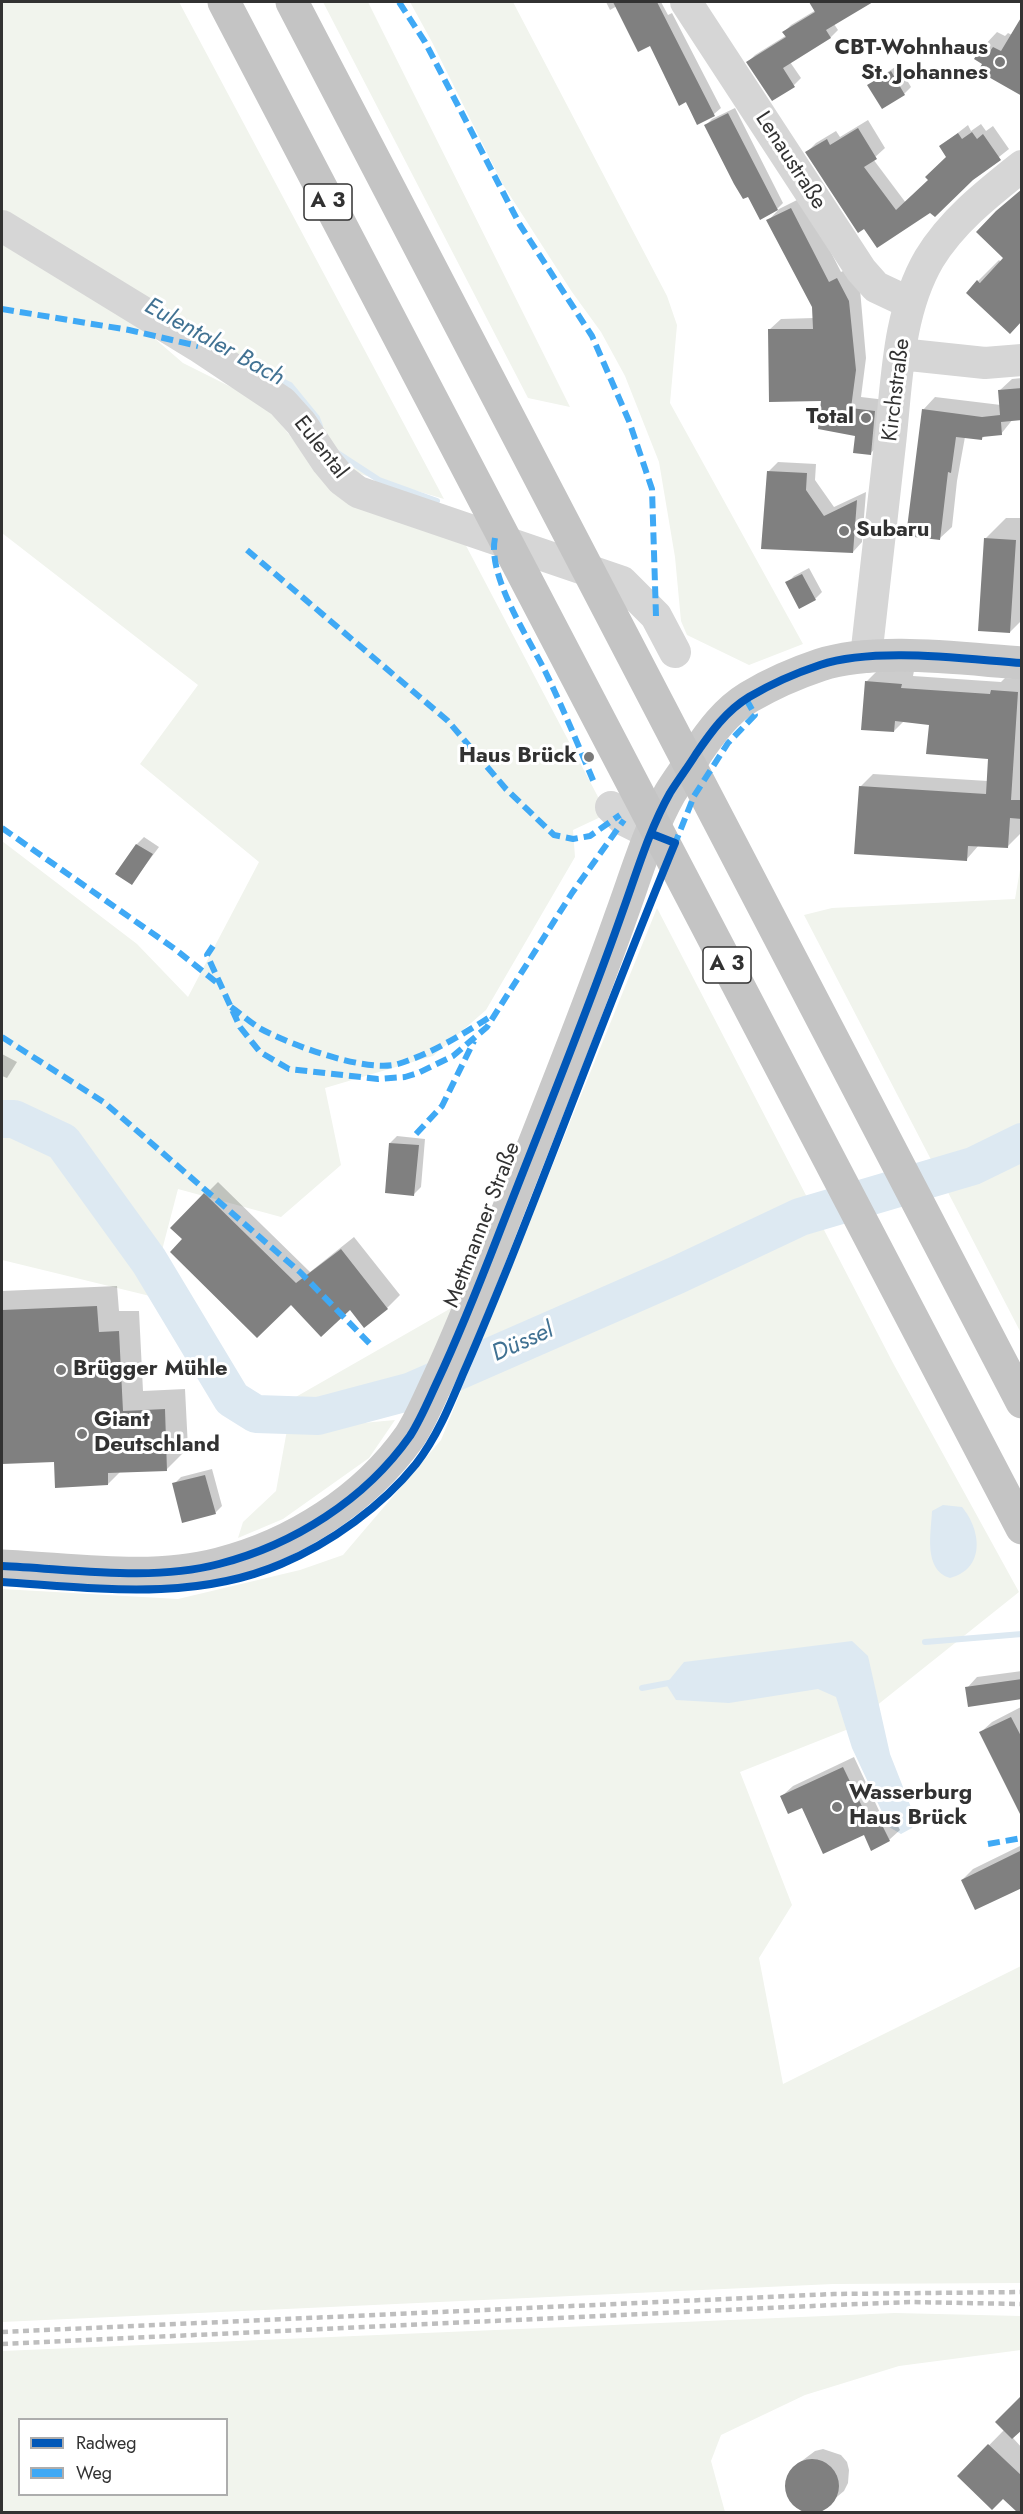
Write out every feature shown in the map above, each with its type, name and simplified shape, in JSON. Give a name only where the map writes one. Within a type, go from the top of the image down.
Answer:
[{"type":"highway","name":"A 3","points":[[224,2],[1022,1528]]},
{"type":"highway","name":"A 3","points":[[292,2],[1022,1402]]},
{"type":"main road","name":"Mettmanner Straße","points":[[2,1566],[137,1573],[177,1571],[217,1565],[274,1546],[326,1516],[355,1495],[381,1470],[409,1437],[422,1415],[457,1340],[606,960],[652,834],[669,795],[717,724],[746,699],[822,664],[866,657],[921,657],[1022,663]]},
{"type":"street","name":"Lenaustraße","points":[[686,2],[861,270],[876,287],[910,303]]},
{"type":"street","name":"Kirchstraße","points":[[866,657],[900,354],[910,303],[930,259],[948,232],[1022,166]]},
{"type":"street","name":"Eulental","points":[[2,226],[198,346],[282,402],[302,423],[327,462],[342,480],[358,492],[622,582],[656,616],[675,652]]},
{"type":"street","points":[[900,354],[985,363],[1022,360]]},
{"type":"street","points":[[611,807],[624,820],[652,834]]},
{"type":"shaded area","points":[[2,2],[179,2],[444,499],[357,473],[273,377],[139,325],[183,363],[243,393],[273,414],[334,492],[462,538],[607,814],[573,830],[575,857],[486,1010],[433,1056],[325,1088],[341,1165],[281,1217],[178,1189],[150,1296],[2,1260],[2,841],[137,944],[188,997],[259,862],[140,764],[198,685],[2,533]]},
{"type":"shaded area","points":[[323,2],[368,2],[570,407],[528,398]]},
{"type":"shaded area","points":[[410,2],[513,2],[667,296],[677,325],[670,403],[803,644],[749,665],[687,635],[681,621],[675,557],[659,462],[625,376],[601,332],[572,292],[502,183]]},
{"type":"shaded area","points":[[1021,864],[1021,1333],[804,915],[832,908],[1015,899]]},
{"type":"shaded area","points":[[657,908],[893,1363],[1019,1592],[846,1730],[740,1772],[792,1905],[759,1958],[783,2084],[1021,1966],[1021,2283],[833,2284],[2,2322],[2,1589],[178,1599],[300,1570],[343,1555],[441,1440]]},
{"type":"shaded area","points":[[1021,1135],[1021,1159],[978,1184],[961,1164]]},
{"type":"shaded area","points":[[460,1303],[426,1375],[304,1406],[287,1402]]},
{"type":"shaded area","points":[[395,1420],[369,1458],[283,1519],[238,1538],[243,1522],[276,1491],[287,1430]]},
{"type":"shaded area","points":[[943,1505],[962,1507],[973,1527],[977,1548],[969,1566],[950,1578],[941,1574],[936,1567],[930,1550],[932,1511]]},
{"type":"shaded area","points":[[852,1641],[868,1656],[890,1754],[916,1820],[912,1828],[901,1834],[889,1827],[852,1748],[836,1697],[818,1689],[729,1703],[676,1700],[666,1684],[684,1662]]},
{"type":"shaded area","points":[[895,2313],[1021,2316],[1021,2350],[899,2366],[805,2395],[721,2435],[711,2461],[725,2512],[2,2512],[2,2351]]},
{"type":"building","points":[[613,2],[657,2],[715,116],[697,125],[686,102],[679,106],[650,46],[638,52]]},
{"type":"building","points":[[809,2],[873,2],[826,30],[831,38],[783,68],[795,87],[772,101],[746,62],[786,37],[782,32],[815,12]]},
{"type":"building","name":"CBT-Wohnhaus St. Johannes","points":[[1022,16],[1022,96],[978,71],[982,64],[974,59],[982,46],[990,51],[993,47],[1001,51]]},
{"type":"building","points":[[891,71],[905,95],[882,109],[867,85]]},
{"type":"building","points":[[728,113],[778,210],[760,220],[748,197],[743,199],[734,184],[704,125]]},
{"type":"building","points":[[858,128],[877,159],[864,167],[896,210],[928,180],[925,177],[946,157],[939,146],[958,133],[962,139],[972,132],[977,139],[983,134],[1001,160],[973,180],[935,217],[930,213],[877,248],[864,229],[858,233],[805,152],[827,139],[830,145]]},
{"type":"building","points":[[1022,189],[1022,321],[1010,334],[966,293],[977,280],[980,283],[1003,258],[976,232]]},
{"type":"building","points":[[791,208],[829,282],[837,278],[849,301],[856,370],[851,408],[875,411],[871,455],[853,453],[855,436],[818,429],[821,401],[769,402],[768,329],[813,329],[812,307],[766,220]]},
{"type":"building","points":[[1022,388],[1022,420],[1001,422],[1002,435],[982,437],[982,440],[956,437],[951,473],[948,472],[940,540],[906,536],[922,409],[982,417],[1000,415],[998,390]]},
{"type":"building","points":[[767,471],[807,473],[806,490],[824,516],[857,500],[853,553],[761,549]]},
{"type":"building","points":[[984,538],[1016,540],[1010,633],[978,631]]},
{"type":"building","points":[[802,574],[816,600],[799,609],[785,582]]},
{"type":"building","points":[[865,681],[902,684],[901,688],[990,694],[991,690],[1018,692],[1011,800],[1022,800],[1022,819],[1010,818],[1008,848],[968,846],[967,861],[854,854],[859,786],[986,794],[988,759],[926,754],[929,725],[895,721],[894,732],[861,730]]},
{"type":"building","points":[[136,844],[153,854],[132,885],[115,874]]},
{"type":"building","points":[[389,1143],[419,1145],[414,1196],[385,1193]]},
{"type":"building","points":[[204,1193],[296,1283],[341,1249],[388,1309],[364,1328],[350,1310],[321,1337],[291,1305],[257,1338],[170,1252],[182,1239],[170,1228]]},
{"type":"building","name":"Brügger Mühle","points":[[97,1306],[99,1332],[119,1331],[123,1411],[165,1409],[167,1471],[108,1473],[108,1485],[55,1488],[54,1462],[2,1464],[2,1310]]},
{"type":"building","points":[[205,1475],[216,1514],[182,1523],[172,1483]]},
{"type":"building","points":[[1022,1679],[1022,1699],[968,1707],[965,1687]]},
{"type":"building","points":[[1011,1717],[1022,1738],[1022,1818],[979,1732]]},
{"type":"building","points":[[843,1767],[872,1827],[881,1823],[890,1841],[871,1851],[864,1835],[823,1854],[802,1808],[788,1814],[780,1796]]},
{"type":"building","points":[[1022,1850],[1022,1888],[975,1910],[961,1880]]},
{"type":"building","points":[[1022,2395],[1022,2430],[1012,2439],[995,2422]]},
{"type":"building","points":[[988,2444],[1022,2476],[1022,2512],[1017,2512],[1003,2499],[992,2510],[957,2476]]},
{"type":"building","points":[[812,2459],[822,2461],[831,2467],[837,2476],[839,2486],[837,2496],[831,2505],[822,2511],[812,2513],[802,2511],[793,2505],[787,2496],[785,2486],[787,2476],[793,2467],[802,2461]]},
{"type":"waterway","name":"Eulentaler Bach","points":[[265,373],[290,385],[317,418],[320,426]]},
{"type":"waterway","name":"Eulentaler Bach","points":[[336,452],[379,480],[437,501]]},
{"type":"waterway","name":"Düssel","points":[[2,1119],[14,1119],[63,1142],[149,1261],[232,1399],[256,1414],[318,1416],[412,1391],[677,1275],[800,1217],[973,1166],[1022,1142]]},
{"type":"waterway","points":[[925,1642],[1022,1634]]},
{"type":"waterway","points":[[642,1688],[674,1682]]},
{"type":"railway","points":[[2,2332],[834,2294],[1022,2292]]},
{"type":"railway","points":[[2,2344],[910,2302],[1022,2304]]},
{"type":"marked path","points":[[399,2],[425,42],[520,225],[592,336],[629,421],[652,489],[656,616]]},
{"type":"marked path","points":[[2,309],[129,330],[198,346]]},
{"type":"marked path","points":[[495,538],[494,553],[503,588],[552,685],[595,785]]},
{"type":"marked path","points":[[247,550],[448,721],[506,789],[554,835],[573,839],[590,836],[620,815]]},
{"type":"marked path","points":[[674,846],[694,796],[728,743],[755,715],[746,699]]},
{"type":"marked path","points":[[213,946],[207,955],[240,1027],[260,1052],[289,1069],[378,1079],[405,1077],[453,1056],[487,1027],[572,893],[624,820]]},
{"type":"marked path","points":[[2,828],[175,949],[216,982]]},
{"type":"marked path","points":[[231,1007],[261,1029],[309,1049],[348,1061],[384,1066],[398,1064],[436,1049],[493,1015]]},
{"type":"marked path","points":[[2,1037],[105,1103],[300,1272],[371,1345]]},
{"type":"marked path","points":[[416,1134],[442,1106],[474,1041]]},
{"type":"marked path","points":[[988,1844],[1022,1838]]},
{"type":"cycle path","points":[[2,1566],[138,1573],[166,1572],[219,1564],[247,1556],[300,1532],[349,1500],[372,1480],[410,1436],[446,1362],[576,1037],[656,822],[670,793],[713,730],[726,715],[757,692],[820,665],[842,660],[893,655],[1022,663]]},
{"type":"cycle path","points":[[2,1582],[143,1590],[213,1584],[248,1576],[281,1564],[337,1534],[372,1509],[416,1464],[442,1420],[486,1319],[675,843],[652,834]]},
{"type":"place","name":"CBT-Wohnhaus St. Johannes","points":[[1000,62]]},
{"type":"place","name":"Total","points":[[866,418]]},
{"type":"place","name":"Subaru","points":[[844,531]]},
{"type":"place","name":"Haus Brück","points":[[589,757]]},
{"type":"place","name":"Brügger Mühle","points":[[61,1370]]},
{"type":"place","name":"Giant Deutschland","points":[[82,1434]]},
{"type":"place","name":"Wasserburg Haus Brück","points":[[837,1807]]}]
